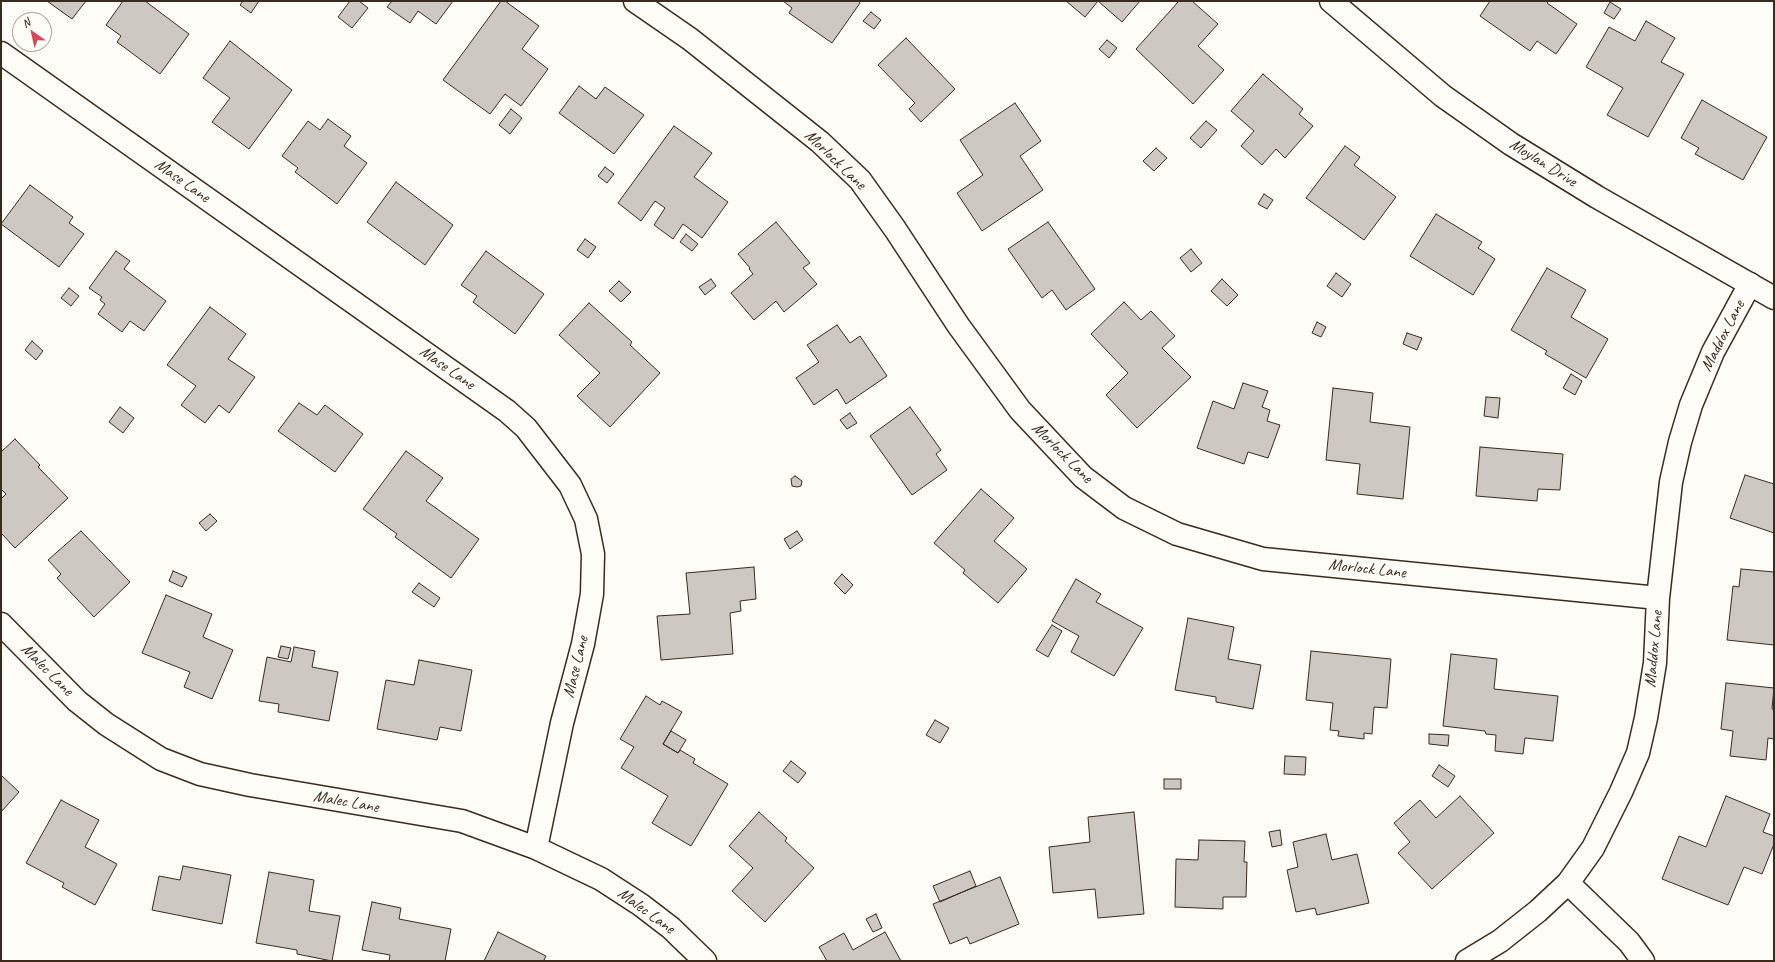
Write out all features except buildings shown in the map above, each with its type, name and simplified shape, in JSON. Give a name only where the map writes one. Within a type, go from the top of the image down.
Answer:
[{"type":"street","name":"Morlock Lane","points":[[635,1],[690,39],[820,142],[860,180],[895,229],[958,325],[1020,410],[1083,477],[1124,508],[1177,534],[1262,559],[1658,598]]},
{"type":"street","name":"Moylan Drive","points":[[1330,1],[1443,96],[1482,124],[1597,197],[1774,298]]},
{"type":"street","name":"Mase Lane","points":[[1,53],[507,411],[526,428],[570,486],[586,519],[593,554],[592,594],[583,644],[562,723],[536,848]]},
{"type":"street","name":"Maddox Lane","points":[[1467,961],[1505,937],[1538,911],[1568,883],[1593,848],[1621,792],[1638,753],[1646,718],[1655,663],[1658,598],[1671,482],[1680,442],[1691,405],[1713,352],[1750,284]]},
{"type":"street","name":"Malec Lane","points":[[1,624],[77,701],[106,724],[161,759],[200,774],[250,786],[462,821],[536,848],[601,879],[641,905],[671,928],[705,961]]},
{"type":"street","points":[[1568,883],[1628,942],[1643,961]]}]
